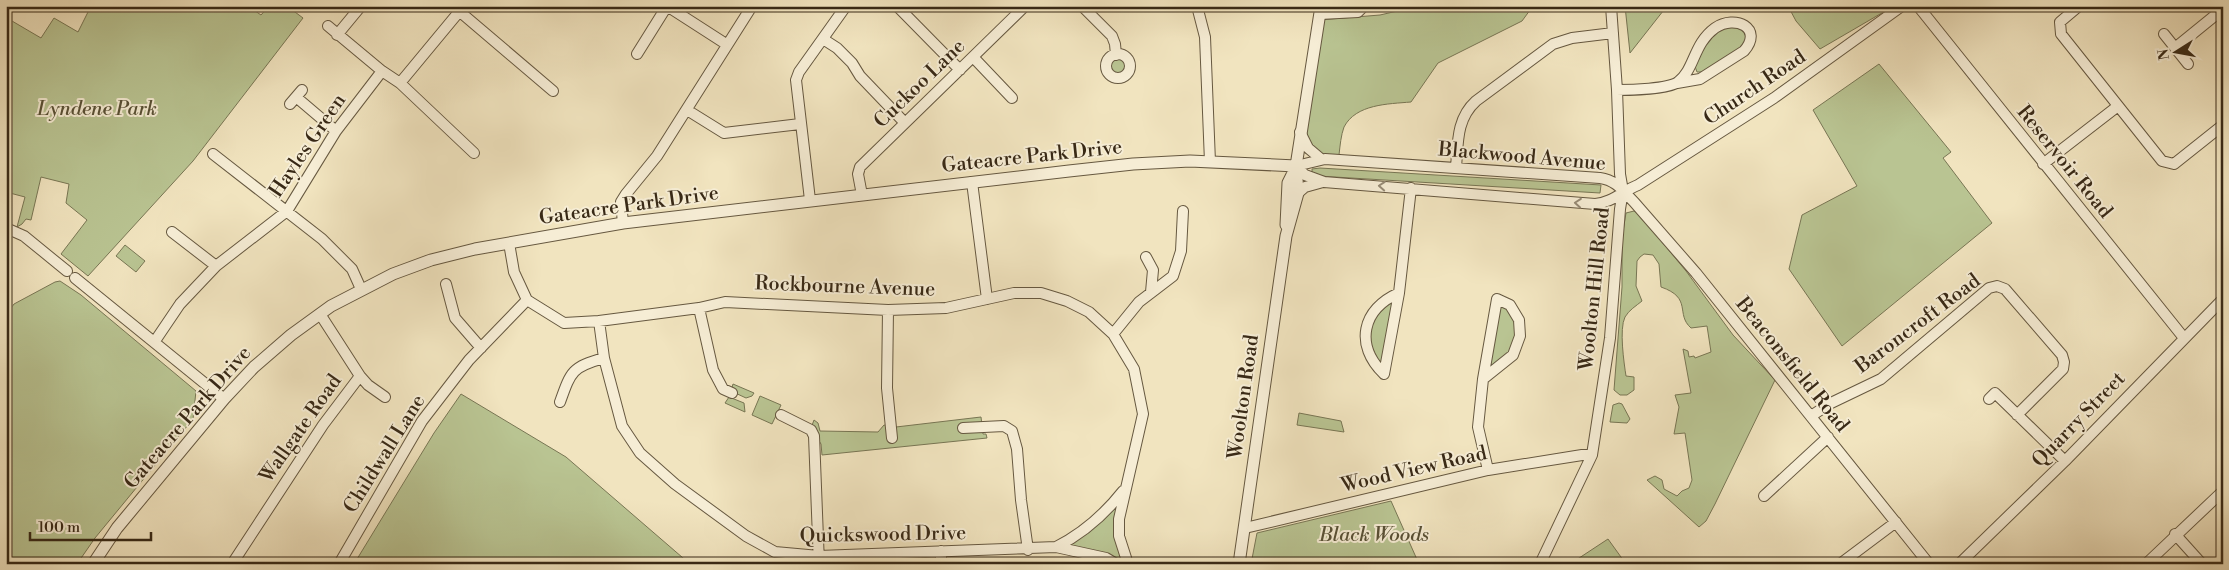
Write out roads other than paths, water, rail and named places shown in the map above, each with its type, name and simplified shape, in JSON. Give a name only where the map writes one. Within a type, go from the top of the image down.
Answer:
[{"type":"street","points":[[337,35],[361,6]]},
{"type":"street","points":[[637,54],[667,6],[726,44]]},
{"type":"street","points":[[623,223],[621,202],[633,184],[657,156],[726,44],[752,6]]},
{"type":"street","points":[[810,200],[796,80],[799,72],[846,6]]},
{"type":"street","points":[[897,6],[960,70]]},
{"type":"street","name":"Cuckoo Lane","points":[[862,195],[858,174],[860,167],[1025,6]]},
{"type":"street","points":[[1082,6],[1112,36],[1116,55]]},
{"type":"street","points":[[1197,6],[1205,38],[1210,162]]},
{"type":"street","points":[[1321,10],[1358,12],[1364,6]]},
{"type":"street","name":"Woolton Hill Road","points":[[1540,564],[1592,455],[1610,330],[1623,191],[1620,174],[1611,6]]},
{"type":"street","name":"Church Road","points":[[1623,191],[1638,185],[1774,98],[1902,6]]},
{"type":"street","name":"Reservoir Road","points":[[1918,6],[2184,338]]},
{"type":"street","points":[[2079,6],[2060,22],[2061,34],[2162,161],[2174,164],[2223,125]]},
{"type":"street","points":[[400,83],[462,9],[553,91]]},
{"type":"street","points":[[2175,48],[2223,9]]},
{"type":"street","name":"Woolton Road","points":[[1239,564],[1286,236],[1298,192],[1295,167],[1321,10]]},
{"type":"street","points":[[1617,90],[1652,88],[1700,79],[1744,51],[1750,44],[1752,37],[1749,30],[1743,24],[1737,22],[1727,23],[1715,28],[1704,38],[1694,54],[1689,69],[1677,83]]},
{"type":"street","points":[[328,26],[382,71],[400,83],[474,153]]},
{"type":"street","points":[[1456,168],[1461,122],[1476,101],[1553,44],[1567,39],[1613,33]]},
{"type":"street","points":[[2164,34],[2188,64]]},
{"type":"street","points":[[823,39],[837,48],[852,63],[860,76],[905,123]]},
{"type":"street","points":[[973,57],[1012,98]]},
{"type":"street","name":"Hayles Green","points":[[155,341],[180,304],[216,266],[287,211],[336,131],[382,71]]},
{"type":"street","points":[[296,97],[336,131]]},
{"type":"street","points":[[2043,164],[2118,106]]},
{"type":"street","points":[[687,110],[724,133],[800,124]]},
{"type":"street","points":[[1300,132],[1308,148],[1321,159]]},
{"type":"street","points":[[213,154],[322,239],[355,274],[361,289]]},
{"type":"street","name":"Blackwood Avenue","points":[[1321,159],[1600,178],[1613,181],[1623,191],[1607,202],[1595,204],[1324,182],[1305,175],[1295,167],[1321,159]]},
{"type":"street","name":"Gateacre Park Drive","points":[[93,564],[118,528],[224,399],[272,351],[320,314],[361,289],[393,274],[431,260],[509,242],[623,223],[1133,164],[1210,162],[1295,167]]},
{"type":"street","name":"Woolton Road","points":[[1286,236],[1285,200],[1288,182],[1295,167]]},
{"type":"street","points":[[972,182],[987,299]]},
{"type":"street","name":"Blackwood Avenue","points":[[1298,192],[1305,187],[1324,182]]},
{"type":"street","points":[[1399,293],[1379,305],[1365,329],[1370,356],[1375,366],[1384,374],[1399,293],[1411,188]]},
{"type":"street","name":"Beaconsfield Road","points":[[1623,191],[1696,274],[1929,564]]},
{"type":"street","points":[[1113,334],[1139,302],[1173,276],[1180,250],[1182,211]]},
{"type":"street","points":[[6,228],[24,236],[224,399]]},
{"type":"street","points":[[172,233],[216,266]]},
{"type":"street","points":[[509,242],[514,272],[527,300]]},
{"type":"street","points":[[1146,257],[1153,270],[1152,292]]},
{"type":"street","points":[[446,284],[455,318],[480,348]]},
{"type":"street","name":"Baroncroft Road","points":[[1811,416],[1831,403],[1881,378],[1989,288],[1996,286],[2005,290],[2062,354],[2064,362],[2063,369],[2017,414]]},
{"type":"street","name":"Rockbourne Avenue","points":[[527,300],[564,323],[599,322],[699,308],[725,302],[888,310],[946,308],[1014,293],[1041,293],[1067,301],[1089,312],[1113,334],[1134,369],[1143,414],[1125,489],[1119,528],[1121,544],[1128,564]]},
{"type":"street","points":[[1483,379],[1513,355],[1520,336],[1519,320],[1510,304],[1497,299],[1483,379],[1478,427],[1488,470]]},
{"type":"street","name":"Quarry Street","points":[[1959,564],[2065,461],[2223,299]]},
{"type":"street","name":"Childwall Lane","points":[[339,564],[422,421],[480,348],[527,300]]},
{"type":"street","points":[[699,308],[713,370],[723,389],[732,393]]},
{"type":"street","points":[[888,310],[887,388],[892,438]]},
{"type":"street","name":"Wallgate Road","points":[[232,564],[323,425],[360,376],[320,314]]},
{"type":"street","name":"Quickswood Drive","points":[[599,322],[604,358],[622,426],[640,453],[675,484],[746,536],[775,552],[819,560],[941,551],[1028,550],[1056,547],[1106,558],[1116,564]]},
{"type":"street","points":[[560,402],[568,379],[582,364],[604,358]]},
{"type":"street","points":[[360,376],[368,385],[385,397]]},
{"type":"street","points":[[1995,393],[2065,461]]},
{"type":"street","points":[[781,415],[811,430],[814,436],[819,560]]},
{"type":"street","points":[[963,428],[1004,426],[1012,431],[1017,449],[1021,500],[1028,550]]},
{"type":"street","points":[[1764,496],[1828,438]]},
{"type":"street","name":"Wood View Road","points":[[1244,528],[1488,470],[1582,454],[1592,455]]},
{"type":"street","name":"Rockbourne Avenue","points":[[1056,547],[1078,536],[1099,520],[1125,489]]},
{"type":"street","points":[[2146,564],[2175,534],[2223,491]]},
{"type":"street","points":[[1840,564],[1896,522]]},
{"type":"street","points":[[2175,534],[2202,564]]},
{"type":"street","points":[[941,551],[941,564]]},
{"type":"street","points":[[1076,564],[1078,553]]},
{"type":"park label","name":"Lyndene Park","points":[[97,109]]},
{"type":"park label","name":"Black Woods","points":[[1374,535]]}]
